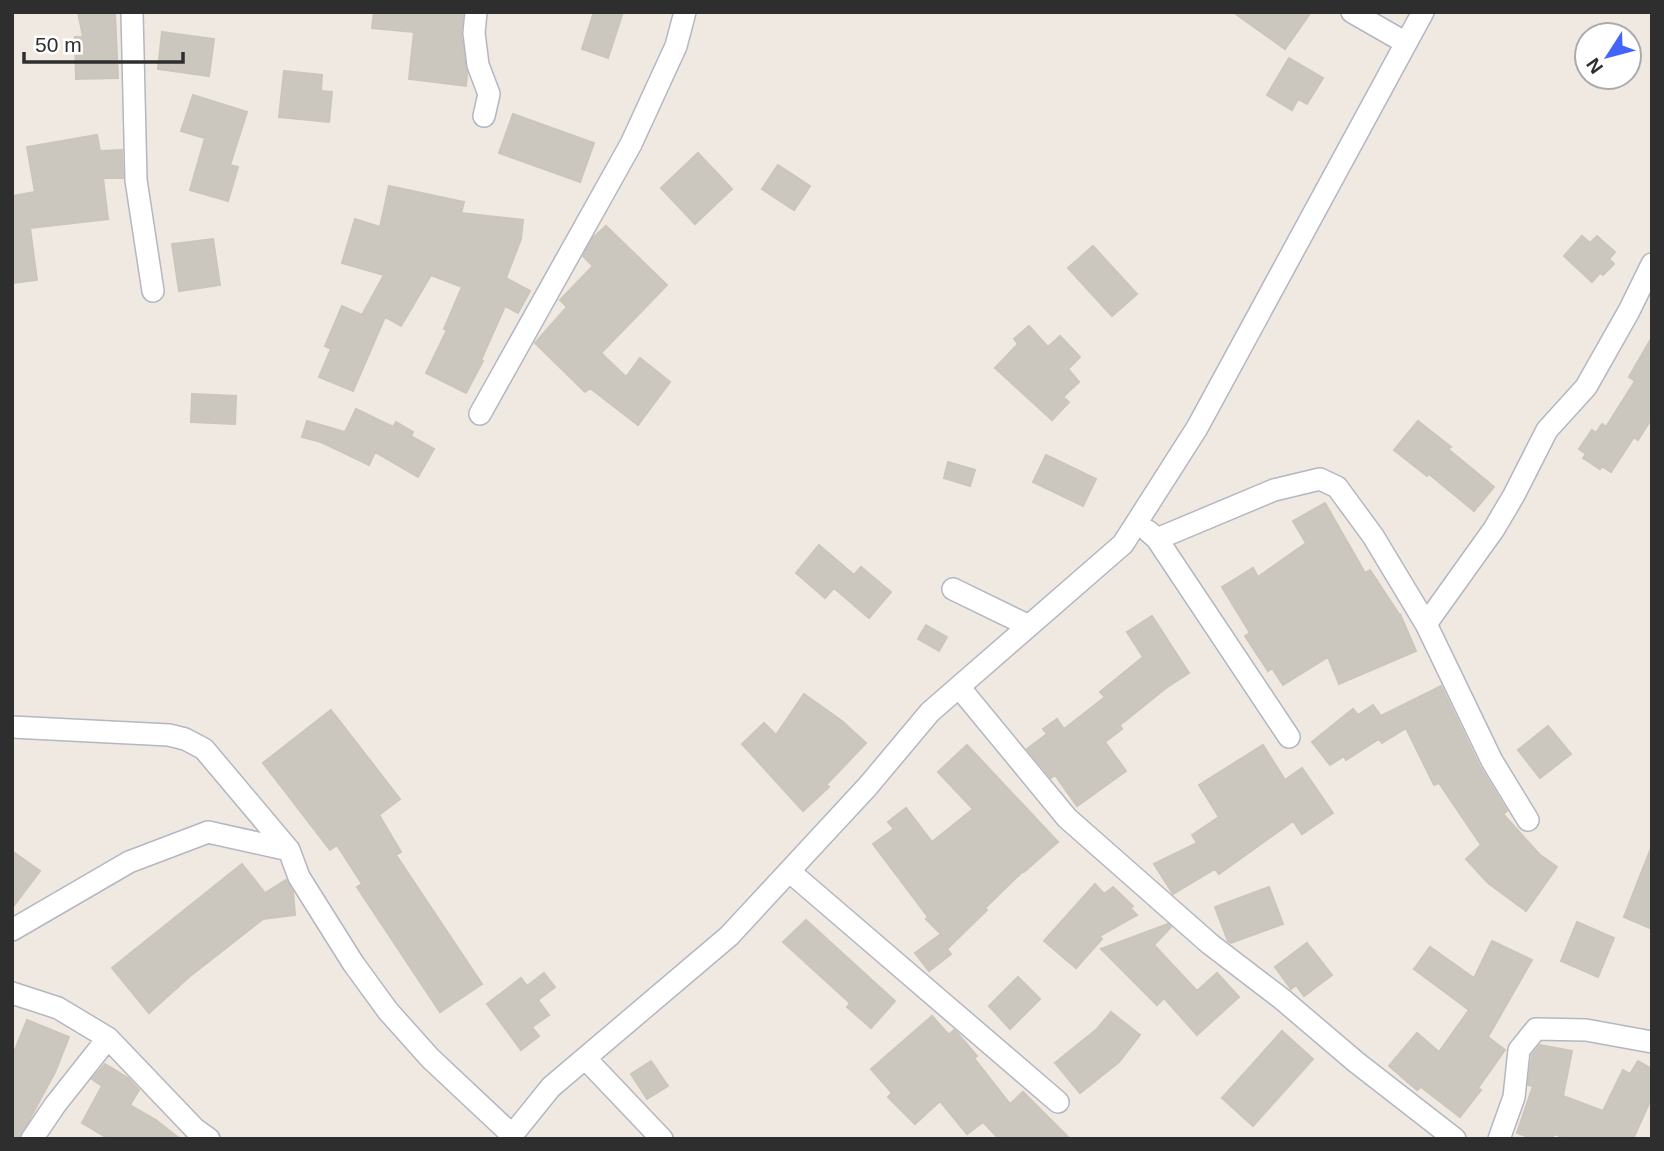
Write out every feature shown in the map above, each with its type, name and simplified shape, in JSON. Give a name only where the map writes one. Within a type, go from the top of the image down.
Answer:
[{"type":"street","points":[[132,12],[136,180],[153,291]]},
{"type":"street","points":[[476,12],[474,33],[478,65],[489,94],[484,116]]},
{"type":"street","points":[[480,414],[631,144],[676,46],[685,12]]},
{"type":"street","points":[[1352,12],[1406,43]]},
{"type":"street","points":[[12,727],[169,735],[185,739],[204,750],[289,850],[299,877],[353,963],[388,1011],[430,1058],[510,1136],[551,1087],[729,936],[868,786],[930,712],[1123,544],[1196,428],[1423,12]]},
{"type":"street","points":[[1426,624],[1494,529],[1547,430],[1586,387],[1652,264]]},
{"type":"street","points":[[1157,539],[1274,490],[1320,479],[1337,487],[1366,527],[1426,624],[1492,761],[1528,820]]},
{"type":"street","points":[[1138,522],[1157,539],[1289,737]]},
{"type":"street","points":[[953,589],[1027,625]]},
{"type":"street","points":[[959,687],[1067,818],[1210,944],[1455,1139]]},
{"type":"street","points":[[12,930],[129,862],[208,832],[289,850]]},
{"type":"street","points":[[789,871],[1058,1101]]},
{"type":"street","points":[[12,993],[58,1008],[108,1038],[195,1129],[209,1139]]},
{"type":"street","points":[[1499,1139],[1514,1097],[1519,1051],[1536,1029],[1586,1030],[1652,1042]]},
{"type":"street","points":[[33,1139],[55,1105],[108,1038]]},
{"type":"street","points":[[585,1059],[662,1139]]},
{"type":"building","points":[[78,12],[115,12],[118,78],[76,79],[75,37],[83,37]]},
{"type":"building","points":[[374,12],[463,12],[461,34],[467,74],[466,86],[409,79],[414,32],[372,28]]},
{"type":"building","points":[[594,12],[623,12],[608,58],[582,49]]},
{"type":"building","points":[[1233,12],[1311,12],[1285,49]]},
{"type":"building","points":[[162,32],[214,39],[209,76],[158,69]]},
{"type":"building","points":[[1289,58],[1323,78],[1307,104],[1298,99],[1292,110],[1267,95]]},
{"type":"building","points":[[284,71],[322,75],[321,91],[332,92],[329,122],[279,117]]},
{"type":"building","points":[[193,95],[247,112],[230,165],[238,167],[228,201],[190,190],[205,138],[181,131]]},
{"type":"building","points":[[513,114],[594,143],[580,182],[499,153]]},
{"type":"building","points":[[97,135],[100,151],[122,150],[123,178],[103,178],[108,219],[30,228],[37,280],[12,283],[12,196],[35,192],[27,147]]},
{"type":"building","points":[[698,153],[732,189],[695,224],[661,188]]},
{"type":"building","points":[[778,165],[810,186],[794,210],[762,189]]},
{"type":"building","points":[[389,186],[464,202],[461,213],[523,220],[521,239],[506,278],[530,291],[518,313],[505,306],[481,360],[483,361],[466,393],[426,373],[447,330],[444,329],[462,287],[431,275],[401,326],[385,317],[353,391],[319,377],[331,349],[325,346],[342,306],[362,315],[384,275],[342,263],[355,219],[380,227]]},
{"type":"building","points":[[606,226],[667,285],[601,353],[626,377],[640,358],[670,382],[638,425],[590,388],[585,392],[535,343],[567,307],[560,300],[593,266],[583,256],[593,238]]},
{"type":"building","points":[[1582,236],[1590,243],[1597,236],[1615,252],[1609,259],[1614,264],[1592,282],[1564,256]]},
{"type":"building","points":[[213,239],[220,285],[179,291],[172,244]]},
{"type":"building","points":[[1093,246],[1137,294],[1112,316],[1068,268]]},
{"type":"building","points":[[1029,326],[1048,347],[1060,336],[1080,357],[1068,369],[1079,382],[1063,397],[1069,402],[1052,420],[995,368],[1018,344],[1014,339]]},
{"type":"building","points":[[1652,337],[1652,418],[1638,440],[1634,437],[1611,472],[1602,466],[1600,469],[1583,458],[1586,454],[1579,449],[1592,430],[1596,433],[1602,424],[1606,427],[1635,381],[1629,377]]},
{"type":"building","points":[[192,394],[236,396],[235,424],[191,422]]},
{"type":"building","points":[[356,409],[393,427],[396,422],[413,432],[411,436],[434,449],[418,477],[375,452],[369,465],[321,442],[302,437],[307,421],[345,432]]},
{"type":"building","points":[[1418,421],[1494,487],[1474,511],[1429,474],[1427,476],[1394,450]]},
{"type":"building","points":[[1046,455],[1096,479],[1083,506],[1033,482]]},
{"type":"building","points":[[948,462],[975,470],[970,486],[944,478]]},
{"type":"building","points":[[1325,503],[1365,573],[1370,570],[1400,614],[1416,651],[1339,684],[1328,657],[1283,685],[1272,668],[1268,671],[1245,636],[1250,633],[1222,587],[1253,568],[1258,577],[1306,543],[1293,521]]},
{"type":"building","points":[[819,545],[854,575],[861,567],[891,592],[869,618],[834,588],[825,598],[796,573]]},
{"type":"building","points":[[1152,616],[1189,673],[1120,725],[1122,729],[1105,742],[1126,771],[1077,806],[1055,775],[1051,778],[1027,749],[1047,734],[1043,729],[1057,719],[1064,729],[1105,697],[1100,692],[1143,657],[1127,632]]},
{"type":"building","points":[[926,625],[947,637],[939,651],[918,639]]},
{"type":"building","points":[[1441,686],[1480,767],[1507,811],[1503,814],[1539,854],[1557,867],[1526,911],[1488,883],[1466,859],[1481,845],[1439,783],[1434,785],[1406,728],[1382,743],[1379,739],[1346,760],[1344,756],[1330,765],[1312,742],[1353,709],[1358,715],[1373,705],[1381,716]]},
{"type":"building","points":[[804,694],[842,721],[866,743],[826,785],[829,787],[803,811],[742,744],[764,723],[776,735]]},
{"type":"building","points":[[331,710],[400,799],[379,815],[401,852],[396,855],[482,984],[440,1012],[357,887],[362,884],[337,845],[330,850],[263,763]]},
{"type":"building","points":[[1548,726],[1571,754],[1540,778],[1518,750]]},
{"type":"building","points":[[967,745],[1058,842],[985,908],[987,910],[947,949],[951,954],[929,971],[915,953],[941,934],[926,919],[928,917],[873,844],[894,829],[888,822],[906,808],[932,842],[973,809],[938,772]]},
{"type":"building","points":[[1263,745],[1285,780],[1302,768],[1333,813],[1302,834],[1293,821],[1219,874],[1215,869],[1173,894],[1154,864],[1197,843],[1192,835],[1219,817],[1199,785]]},
{"type":"building","points":[[1652,848],[1652,929],[1624,917]]},
{"type":"building","points":[[12,851],[40,871],[12,908]]},
{"type":"building","points":[[242,864],[265,893],[286,880],[293,892],[295,915],[263,919],[189,977],[149,1013],[112,968]]},
{"type":"building","points":[[1095,884],[1104,894],[1113,887],[1133,906],[1130,908],[1137,915],[1100,936],[1102,939],[1076,968],[1044,941]]},
{"type":"building","points":[[1269,887],[1283,924],[1231,943],[1228,941],[1215,907]]},
{"type":"building","points":[[806,920],[895,1001],[871,1028],[847,1007],[850,1003],[783,942]]},
{"type":"building","points":[[1577,922],[1614,938],[1598,977],[1561,961]]},
{"type":"building","points":[[1168,924],[1171,927],[1154,945],[1197,991],[1217,973],[1239,997],[1197,1035],[1164,998],[1157,1005],[1101,949]]},
{"type":"building","points":[[1492,941],[1532,960],[1488,1037],[1505,1050],[1478,1088],[1481,1090],[1460,1117],[1421,1087],[1417,1090],[1389,1066],[1417,1033],[1439,1052],[1469,1010],[1414,969],[1430,947],[1474,978]]},
{"type":"building","points":[[1307,943],[1332,975],[1304,996],[1296,985],[1291,989],[1275,967]]},
{"type":"building","points":[[544,973],[555,987],[538,1000],[549,1015],[532,1027],[539,1036],[521,1050],[487,1004],[521,978],[527,986]]},
{"type":"building","points":[[1018,977],[1040,999],[1010,1029],[989,1006]]},
{"type":"building","points":[[1111,1012],[1140,1035],[1119,1062],[1080,1093],[1055,1063],[1097,1029]]},
{"type":"building","points":[[932,1016],[949,1035],[954,1030],[959,1035],[1010,1104],[1023,1092],[1070,1139],[999,1139],[983,1122],[967,1134],[940,1101],[915,1124],[888,1097],[892,1093],[871,1069]]},
{"type":"building","points":[[27,1020],[69,1037],[55,1072],[19,1139],[12,1139],[12,1057]]},
{"type":"building","points":[[1282,1031],[1313,1059],[1253,1126],[1222,1098]]},
{"type":"building","points":[[1540,1045],[1572,1051],[1563,1096],[1603,1111],[1623,1070],[1630,1074],[1638,1061],[1652,1069],[1652,1097],[1633,1139],[1568,1139],[1554,1134],[1552,1139],[1534,1139],[1517,1133],[1533,1086],[1528,1085],[1532,1055]]},
{"type":"building","points":[[651,1061],[668,1086],[647,1099],[631,1074]]},
{"type":"building","points":[[105,1064],[128,1078],[139,1090],[130,1105],[156,1120],[180,1139],[109,1139],[82,1123],[102,1086],[92,1079]]}]
